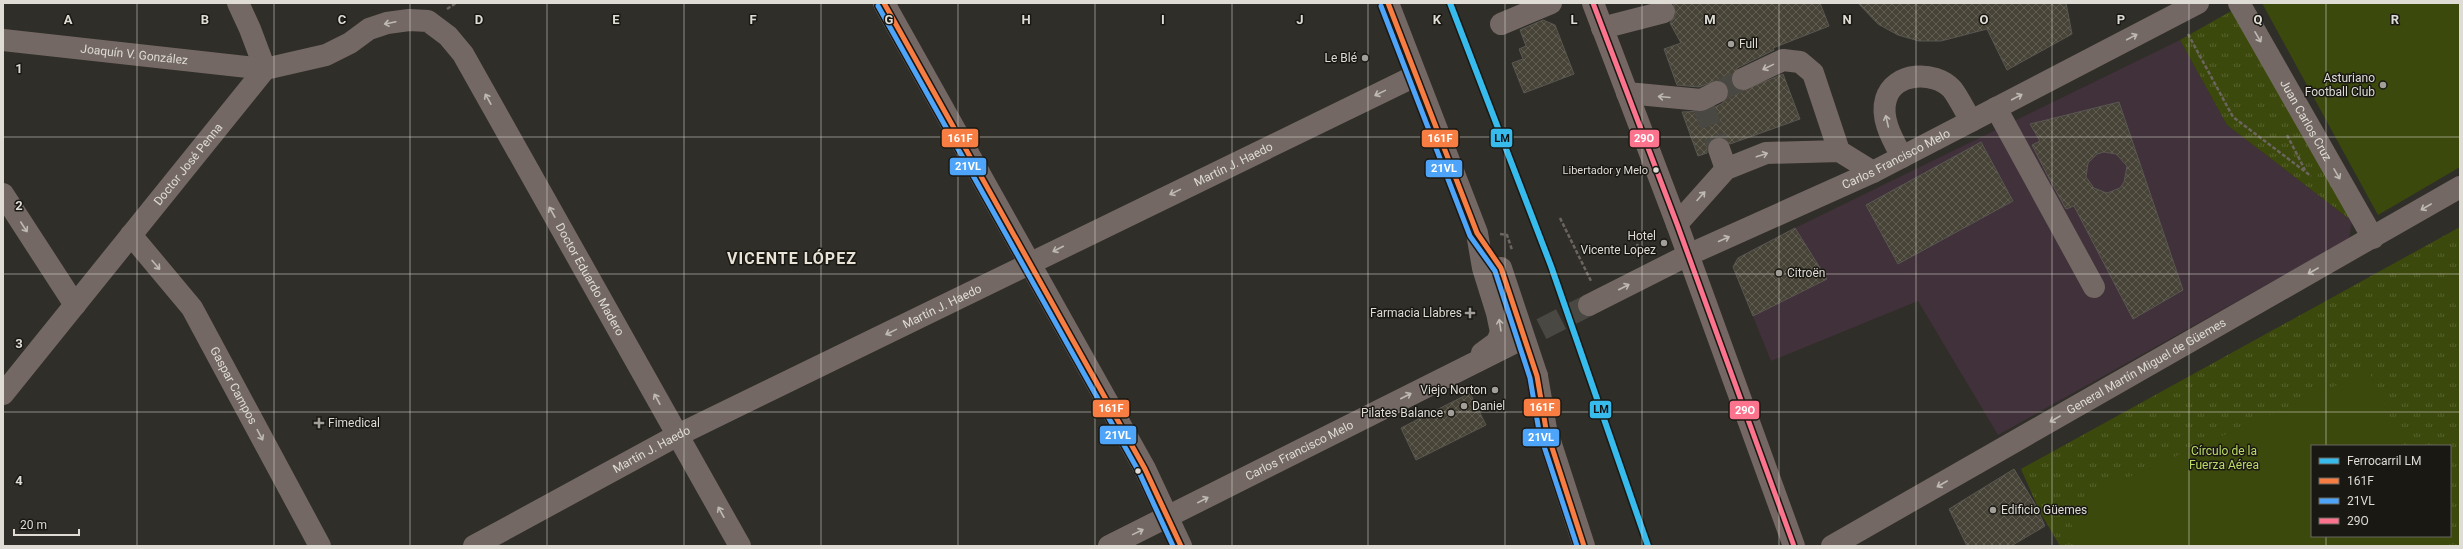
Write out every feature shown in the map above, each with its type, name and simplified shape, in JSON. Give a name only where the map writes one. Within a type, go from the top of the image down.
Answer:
[{"type":"main road","points":[[1593,3],[1677,224],[1794,546]]},
{"type":"street","points":[[238,3],[250,29],[265,69]]},
{"type":"street","points":[[884,3],[1031,263],[1145,469],[1181,546]]},
{"type":"street","points":[[1388,3],[1477,233],[1483,268],[1497,312],[1501,332],[1497,342],[1469,364]]},
{"type":"street","points":[[1501,24],[1551,3]]},
{"type":"street","name":"Carlos Francisco Melo","points":[[1589,305],[1688,255],[1873,172],[2198,3]]},
{"type":"street","name":"Juan Carlos Cruz","points":[[2239,3],[2373,238]]},
{"type":"street","points":[[1602,28],[1664,12]]},
{"type":"street","name":"Doctor Eduardo Madero","points":[[265,69],[326,55],[350,43],[369,29],[387,23],[409,20],[428,21],[448,36],[463,54],[740,546]]},
{"type":"street","name":"Joaquín V. González","points":[[3,40],[265,69]]},
{"type":"street","points":[[1743,80],[1782,60],[1800,62],[1812,73],[1839,151]]},
{"type":"street","name":"Doctor José Penna","points":[[3,394],[265,69]]},
{"type":"street","name":"Martín J. Haedo","points":[[474,546],[678,436],[1415,76]]},
{"type":"street","points":[[1902,157],[1891,136],[1885,119],[1885,100],[1890,89],[1901,80],[1929,76],[1941,81],[1952,89],[1971,121]]},
{"type":"street","points":[[1627,94],[1707,99]]},
{"type":"street","points":[[1996,108],[2094,287]]},
{"type":"street","points":[[1719,149],[1726,169]]},
{"type":"street","points":[[1677,224],[1726,169],[1766,153],[1839,151],[1873,172]]},
{"type":"street","name":"General Martín Miguel de Güemes","points":[[1832,546],[2460,187]]},
{"type":"street","points":[[3,194],[75,305]]},
{"type":"street","points":[[1477,233],[1501,268],[1537,376],[1546,429],[1584,546]]},
{"type":"street","name":"Gaspar Campos","points":[[131,235],[192,308],[320,546]]},
{"type":"street","name":"Carlos Francisco Melo","points":[[1109,546],[1168,518],[1469,364],[1512,344]]},
{"type":"street","points":[[1573,511],[1589,526],[1601,546]]},
{"type":"path","points":[[2177,14],[2233,117],[2317,180]]},
{"type":"path","points":[[1560,218],[1592,281],[1599,278]]},
{"type":"path","points":[[1634,260],[1641,256]]},
{"type":"shaded area","points":[[2180,40],[2227,125],[2352,221],[2349,239],[1998,435],[1918,301],[1771,361],[1733,267],[1738,258],[1795,228]]},
{"type":"green space","name":"Asturiano Football Club","points":[[2262,3],[2460,3],[2460,167],[2378,215]]},
{"type":"green space","points":[[2233,10],[2352,221],[2227,125],[2180,40]]},
{"type":"green space","name":"Círculo de la Fuerza Aérea","points":[[2460,227],[2460,546],[2060,546],[2040,512],[2021,469]]},
{"type":"green space","points":[[2460,274],[2460,315],[2445,280]]},
{"type":"green space","points":[[2369,371],[2403,445],[2311,445],[2311,537],[2443,537],[2447,546],[2081,546],[2063,506]]},
{"type":"building","points":[[1673,3],[1820,3],[1829,26],[1773,48],[1774,50],[1737,68],[1731,78],[1736,89],[1742,91],[1783,74],[1800,119],[1730,144],[1722,137],[1715,137],[1707,146],[1707,153],[1698,156],[1682,112],[1707,111],[1723,103],[1729,92],[1728,86],[1718,80],[1699,87],[1677,85],[1664,49],[1681,43],[1670,23],[1676,15]]},
{"type":"building","points":[[1858,3],[2066,3],[2072,34],[2007,70],[1987,29],[1941,41],[1919,41],[1898,35],[1878,24]]},
{"type":"building","points":[[1543,20],[1555,25],[1574,74],[1524,93],[1512,63],[1523,59],[1519,49],[1526,46],[1520,30]]},
{"type":"building","points":[[2119,102],[2183,290],[2133,319],[2074,206],[2066,209],[2050,180],[2032,145],[2040,141],[2030,124]],"holes":[[[2104,152],[2116,154],[2127,166],[2124,182],[2120,188],[2107,193],[2094,188],[2086,177],[2088,163],[2097,154]]]},
{"type":"building","points":[[1981,142],[2013,201],[1898,264],[1866,205]]},
{"type":"building","name":"Citroën","points":[[1795,228],[1827,279],[1753,316],[1733,267],[1738,258]]},
{"type":"building","points":[[1470,393],[1486,425],[1416,460],[1401,428]]},
{"type":"building","name":"Edificio Güemes","points":[[2014,469],[2035,504],[2045,526],[2011,546],[1967,546],[1949,509]]},
{"type":"tunnel","points":[[1717,92],[1743,79]]},
{"type":"tunnel","points":[[1703,105],[1719,149]]},
{"type":"tunnel","points":[[1512,344],[1589,305]]},
{"type":"rail line","name":"LM","points":[[1450,3],[1551,266],[1648,546]]},
{"type":"transit line","name":"161F","points":[[884,3],[1145,469],[1181,546]]},
{"type":"transit line","name":"161F","points":[[1388,3],[1477,233],[1501,268],[1537,376],[1546,429],[1584,546]]},
{"type":"transit line","name":"29O","points":[[1593,3],[1677,224],[1794,546]]},
{"type":"transit line","name":"21VL","points":[[878,6],[1139,472],[1173,546]]},
{"type":"transit line","name":"21VL","points":[[1381,6],[1470,236],[1495,271],[1530,378],[1539,431],[1577,546]]},
{"type":"place","name":"Full","points":[[1731,44]]},
{"type":"place","name":"Le Blé","points":[[1365,58]]},
{"type":"place","name":"Asturiano Football Club","points":[[2383,85]]},
{"type":"place","name":"Libertador y Melo","points":[[1656,170]]},
{"type":"place","name":"Hotel Vicente Lopez","points":[[1664,243]]},
{"type":"place","name":"Citroën","points":[[1779,273]]},
{"type":"place","name":"Farmacia Llabres","points":[[1470,313]]},
{"type":"place","name":"Viejo Norton","points":[[1495,390]]},
{"type":"place","name":"Daniel","points":[[1464,406]]},
{"type":"place","name":"Pilates Balance","points":[[1451,413]]},
{"type":"place","name":"Fimedical","points":[[319,423]]},
{"type":"place","name":"Edificio Güemes","points":[[1993,510]]},
{"type":"district","name":"VICENTE LÓPEZ","points":[[792,258]]}]
